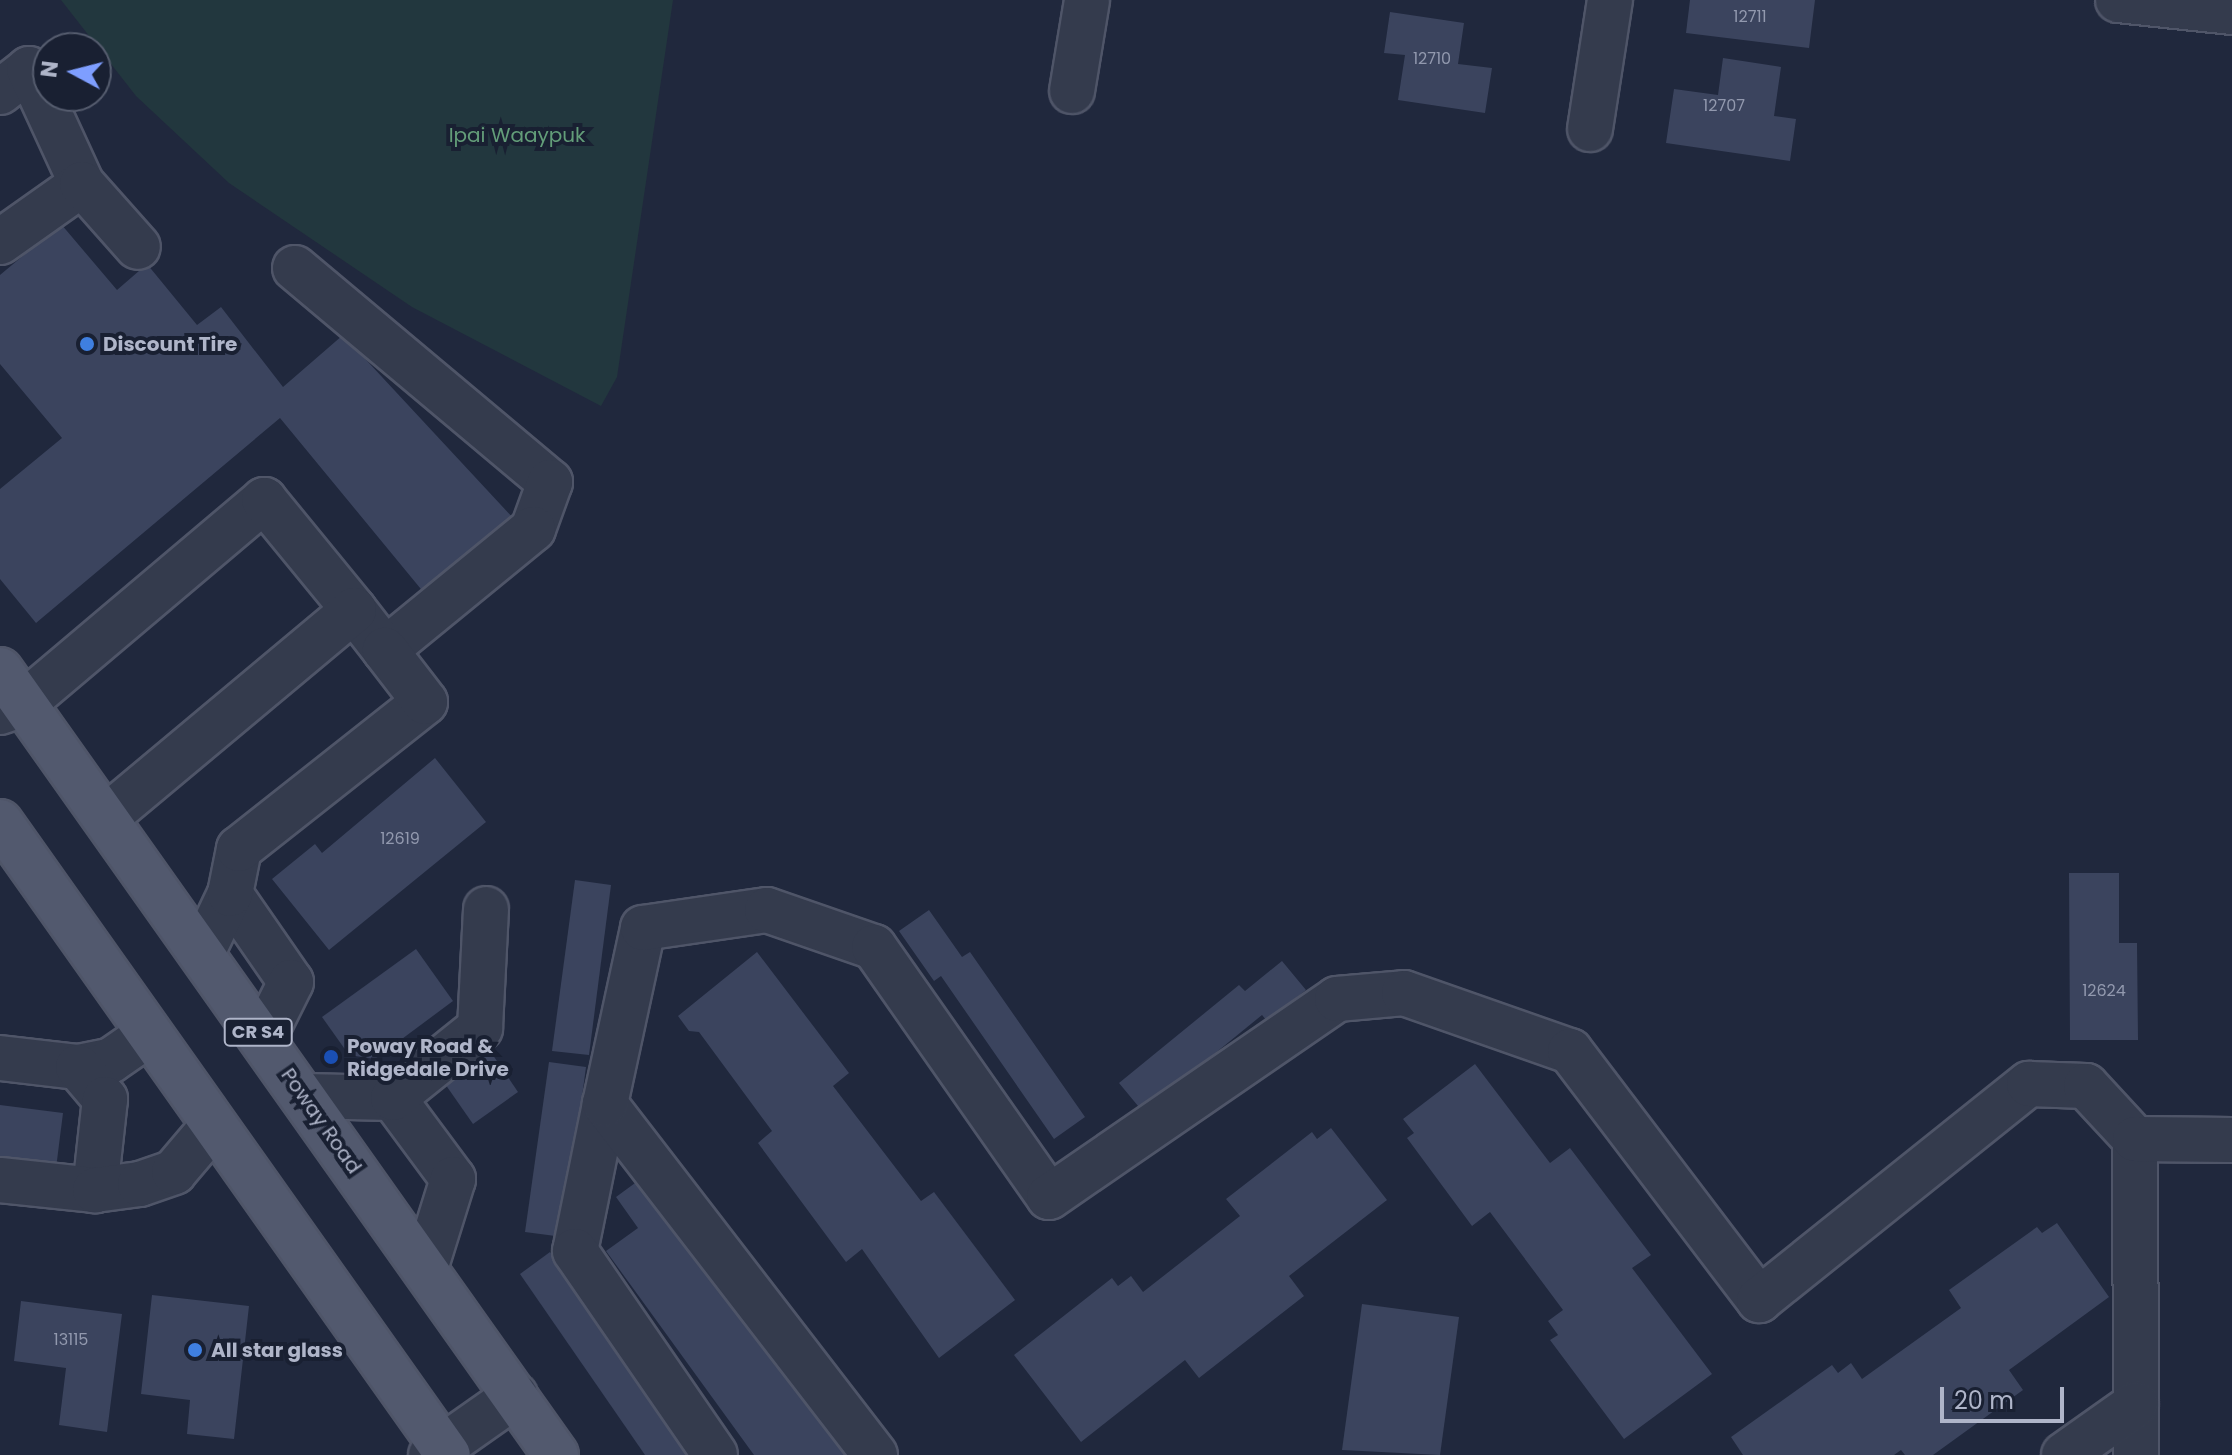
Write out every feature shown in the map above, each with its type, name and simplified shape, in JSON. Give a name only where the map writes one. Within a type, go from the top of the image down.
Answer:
[{"type":"main road","name":"Poway Road","points":[[8,695],[106,817],[556,1455]]},
{"type":"main road","points":[[0,822],[440,1452]]},
{"type":"street","points":[[1072,91],[1087,0]]},
{"type":"street","points":[[1590,129],[1610,0]]},
{"type":"street","points":[[2118,0],[2232,12]]},
{"type":"street","points":[[0,92],[29,69],[82,184],[138,247]]},
{"type":"street","points":[[0,242],[82,184]]},
{"type":"street","points":[[295,268],[550,482],[533,529],[385,650]]},
{"type":"street","points":[[8,695],[264,500],[425,702],[239,849],[230,894],[202,953]]},
{"type":"street","points":[[106,817],[354,610]]},
{"type":"street","points":[[230,894],[291,982],[263,1038]]},
{"type":"street","points":[[303,1096],[393,1098],[480,1028],[486,909]]},
{"type":"street","points":[[715,1455],[575,1251],[643,928],[767,910],[874,947],[1049,1197],[1337,999],[1404,993],[1570,1051],[1759,1300],[2029,1084],[2086,1086],[2135,1139],[2136,1455]]},
{"type":"street","points":[[0,1058],[78,1067],[110,1061],[149,1034]]},
{"type":"street","points":[[78,1067],[105,1099],[95,1190]]},
{"type":"street","points":[[393,1098],[453,1179],[425,1269]]},
{"type":"street","points":[[605,1104],[875,1455]]},
{"type":"street","points":[[0,1180],[95,1190],[140,1184],[174,1172],[213,1126]]},
{"type":"street","points":[[2135,1139],[2232,1140]]},
{"type":"street","points":[[440,1452],[515,1396]]},
{"type":"street","points":[[2064,1455],[2136,1404]]},
{"type":"green space","name":"Ipai Waaypuk","points":[[61,0],[673,0],[617,377],[601,406],[412,307],[229,183],[136,96],[112,65],[112,32],[86,32]]},
{"type":"building","points":[[1690,0],[1815,0],[1809,48],[1686,33]]},
{"type":"building","points":[[1390,12],[1464,23],[1458,64],[1492,68],[1485,113],[1398,100],[1405,55],[1384,53]]},
{"type":"building","points":[[1723,58],[1781,67],[1774,116],[1796,119],[1790,161],[1666,143],[1674,89],[1718,95]]},
{"type":"building","points":[[61,224],[117,290],[147,264],[197,325],[221,307],[283,387],[343,335],[514,519],[425,594],[280,418],[36,623],[0,579],[0,489],[62,438],[0,364],[0,275]]},
{"type":"building","points":[[435,758],[486,822],[329,950],[272,879],[315,844],[322,853]]},
{"type":"building","points":[[2069,873],[2119,873],[2119,943],[2137,943],[2138,1040],[2070,1040]]},
{"type":"building","points":[[575,880],[611,885],[589,1055],[552,1051]]},
{"type":"building","points":[[929,910],[962,957],[970,952],[1085,1117],[1054,1139],[941,976],[934,981],[899,931]]},
{"type":"building","points":[[416,949],[453,1001],[375,1059],[349,1055],[322,1017]]},
{"type":"building","points":[[757,952],[849,1073],[833,1086],[921,1201],[934,1192],[1015,1300],[939,1358],[862,1249],[846,1262],[758,1143],[772,1131],[699,1032],[689,1031],[678,1016]]},
{"type":"building","points":[[1282,961],[1306,990],[1267,1021],[1262,1015],[1143,1112],[1119,1083],[1239,985],[1245,991]]},
{"type":"building","points":[[482,1039],[518,1092],[473,1124],[436,1071]]},
{"type":"building","points":[[549,1062],[586,1067],[563,1237],[525,1232]]},
{"type":"building","points":[[1475,1064],[1550,1163],[1570,1148],[1651,1255],[1632,1268],[1712,1374],[1624,1439],[1550,1340],[1558,1335],[1548,1321],[1563,1310],[1490,1212],[1472,1226],[1407,1138],[1414,1133],[1403,1119]]},
{"type":"building","points":[[0,1105],[63,1113],[55,1176],[0,1169]]},
{"type":"building","points":[[1331,1128],[1387,1200],[1289,1276],[1304,1296],[1199,1378],[1185,1360],[1081,1442],[1014,1355],[1112,1278],[1118,1286],[1131,1276],[1143,1292],[1240,1216],[1226,1199],[1312,1132],[1317,1139]]},
{"type":"building","points":[[646,1175],[848,1455],[754,1455],[606,1251],[638,1228],[616,1197]]},
{"type":"building","points":[[2057,1223],[2109,1297],[2009,1370],[2023,1390],[1933,1455],[1905,1455],[1901,1450],[1894,1455],[1743,1455],[1731,1437],[1832,1365],[1838,1373],[1851,1363],[1862,1379],[1961,1308],[1949,1290],[2037,1227],[2042,1233]]},
{"type":"building","points":[[550,1252],[691,1455],[645,1455],[520,1274]]},
{"type":"building","name":"All star glass","points":[[152,1295],[249,1306],[234,1439],[187,1434],[190,1400],[141,1394]]},
{"type":"building","points":[[21,1301],[122,1314],[107,1432],[59,1425],[66,1368],[14,1361]]},
{"type":"building","points":[[1362,1304],[1459,1317],[1440,1455],[1342,1450]]},
{"type":"place","name":"Discount Tire","points":[[87,344]]},
{"type":"place","name":"Poway Road & Ridgedale Drive","points":[[331,1057]]},
{"type":"place","name":"All star glass","points":[[195,1350]]}]
